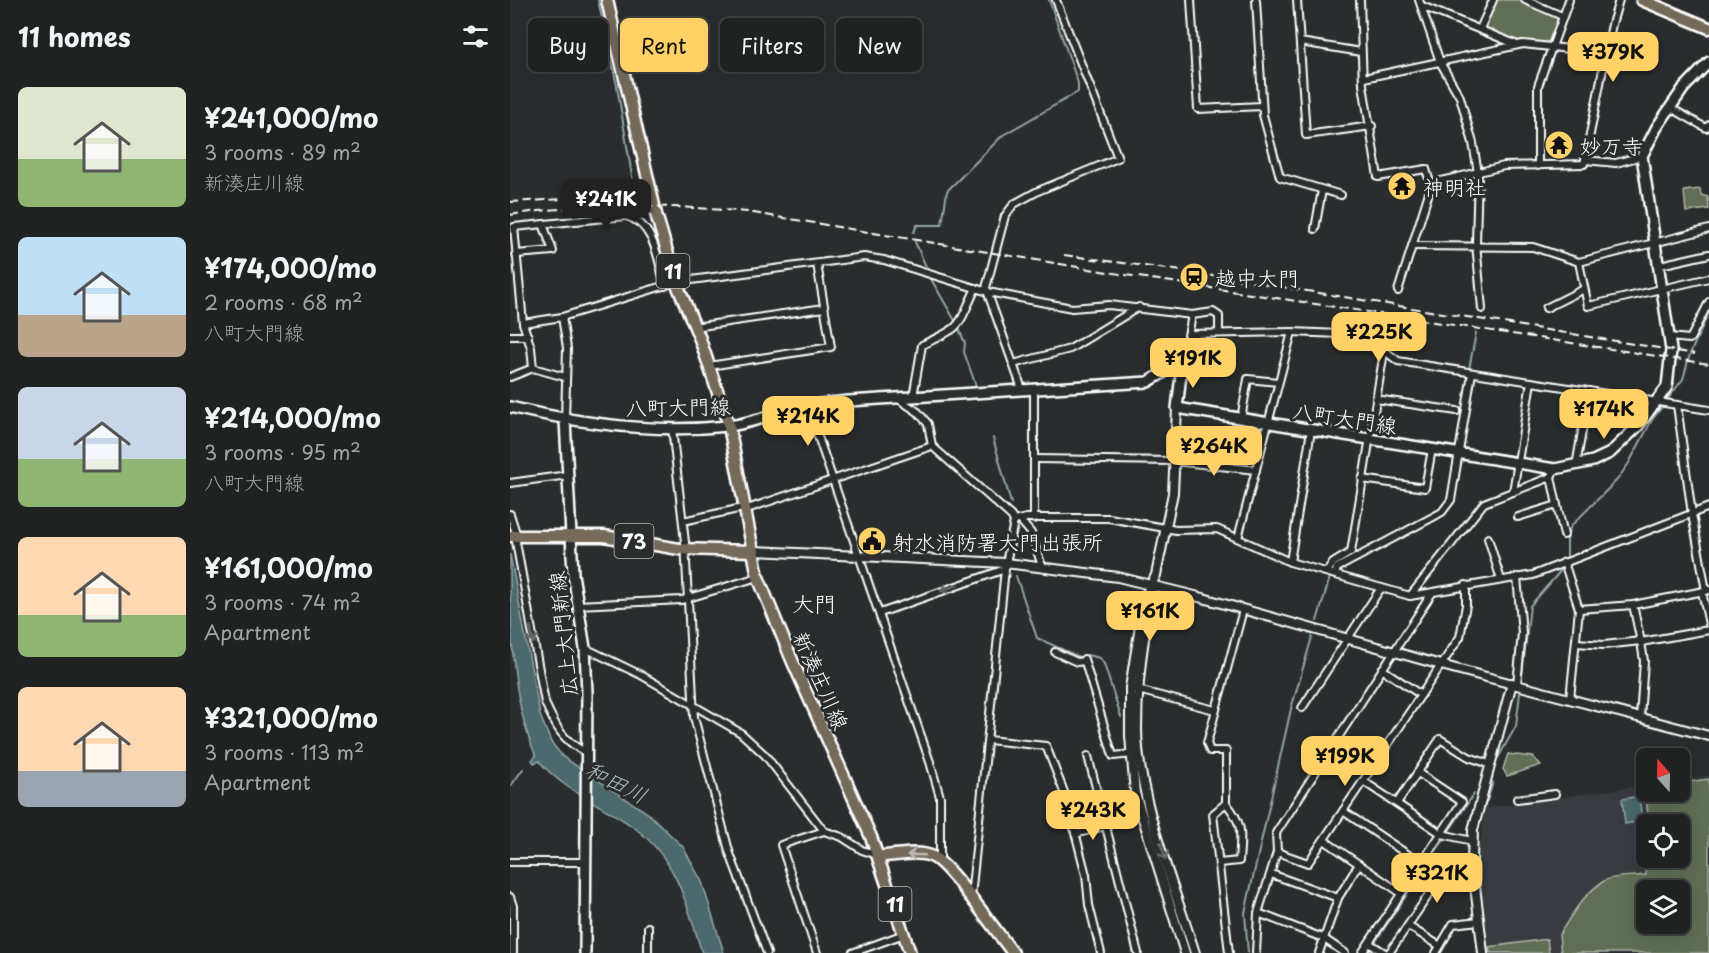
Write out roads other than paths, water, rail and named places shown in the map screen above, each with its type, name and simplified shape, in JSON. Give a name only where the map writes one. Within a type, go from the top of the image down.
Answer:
[{"type":"main road","name":"新湊庄川線","points":[[607,0],[670,284],[694,327],[729,426],[747,508],[758,577],[878,856],[910,953]]},
{"type":"main road","points":[[1642,0],[1660,3],[1709,28]]},
{"type":"main road","points":[[1642,156],[1657,127],[1683,89],[1709,62]]},
{"type":"main road","name":"八町大門線","points":[[1177,408],[1517,462],[1552,473],[1610,453],[1637,426],[1667,387],[1671,373],[1660,265],[1642,156]]},
{"type":"main road","name":"八町大門線","points":[[510,407],[565,420],[672,429],[729,426],[810,405],[1148,382],[1173,367],[1182,367]]},
{"type":"main road","points":[[1177,408],[1182,367]]},
{"type":"main road","name":"広上大門新線","points":[[565,420],[571,535],[577,605],[585,648],[587,693],[585,953]]},
{"type":"main road","name":"73","points":[[514,536],[604,536],[684,549],[754,551]]},
{"type":"main road","points":[[878,856],[920,854],[933,857],[1013,953]]},
{"type":"street","points":[[1022,389],[986,288],[1005,216],[1014,204],[1118,158],[1056,0]]},
{"type":"street","points":[[1191,0],[1198,109],[1262,106]]},
{"type":"street","points":[[1256,0],[1262,106],[1280,177],[1341,195]]},
{"type":"street","points":[[1297,0],[1306,135],[1372,126]]},
{"type":"street","points":[[1360,0],[1361,52],[1378,177],[1426,169],[1431,186],[1398,291]]},
{"type":"street","points":[[1480,29],[1493,0]]},
{"type":"street","points":[[1525,0],[1562,16]]},
{"type":"street","points":[[1539,166],[1536,97],[1551,46],[1569,0]]},
{"type":"street","points":[[1431,186],[1441,181],[1504,166],[1579,166],[1585,160],[1619,0]]},
{"type":"street","points":[[1420,3],[1516,44]]},
{"type":"street","points":[[1420,3],[1440,62],[1460,98],[1478,173],[1478,248],[1482,309]]},
{"type":"street","points":[[1300,42],[1361,52]]},
{"type":"street","points":[[1364,78],[1516,44],[1551,46],[1606,54]]},
{"type":"street","points":[[1671,108],[1706,128],[1709,125]]},
{"type":"street","points":[[1585,160],[1616,163],[1642,156]]},
{"type":"street","points":[[1315,229],[1322,190]]},
{"type":"street","points":[[532,368],[528,336],[523,323],[514,227],[626,216],[639,219],[648,229],[670,284]]},
{"type":"street","points":[[516,254],[554,251],[543,224]]},
{"type":"street","points":[[1412,246],[1533,247],[1579,262],[1709,229]]},
{"type":"street","points":[[1660,265],[1709,254]]},
{"type":"street","points":[[523,323],[562,317],[670,284],[874,258],[988,292],[1072,308],[1109,305],[1192,315],[1213,312],[1219,316],[1219,332]]},
{"type":"street","points":[[1579,262],[1588,306],[1709,278]]},
{"type":"street","points":[[709,366],[831,347],[817,264]]},
{"type":"street","points":[[913,397],[922,345],[948,334],[960,325],[976,288]]},
{"type":"street","points":[[1546,308],[1584,290]]},
{"type":"street","points":[[1669,337],[1690,339],[1709,302]]},
{"type":"street","points":[[1013,364],[1070,349],[1139,307]]},
{"type":"street","points":[[694,327],[824,308]]},
{"type":"street","points":[[1182,367],[1192,315]]},
{"type":"street","points":[[562,317],[567,348],[565,420]]},
{"type":"street","points":[[1189,334],[1292,332],[1364,335],[1398,361],[1709,410]]},
{"type":"street","points":[[1238,538],[1292,332]]},
{"type":"street","points":[[510,336],[528,336]]},
{"type":"street","points":[[1327,572],[1333,563],[1351,552],[1384,352]]},
{"type":"street","points":[[510,377],[532,368],[566,377]]},
{"type":"street","points":[[1335,575],[1337,568],[1442,512],[1451,501],[1472,373]]},
{"type":"street","points":[[1241,419],[1248,379],[1278,382]]},
{"type":"street","points":[[1513,492],[1531,382]]},
{"type":"street","points":[[1034,390],[1034,519]]},
{"type":"street","points":[[1576,466],[1589,391]]},
{"type":"street","points":[[896,398],[918,412],[928,424],[932,446],[1031,533],[1042,566]]},
{"type":"street","points":[[1376,399],[1457,411]]},
{"type":"street","points":[[810,405],[814,425],[880,613],[940,797],[940,863]]},
{"type":"street","points":[[1677,405],[1692,514],[1706,591],[1709,624]]},
{"type":"street","points":[[1177,408],[1173,493],[1167,529],[1152,587],[1154,597],[1133,689],[1130,754],[1135,794],[1144,828],[1185,953]]},
{"type":"street","points":[[672,429],[683,520],[693,704],[724,832],[767,953]]},
{"type":"street","points":[[1290,562],[1311,430]]},
{"type":"street","points":[[683,520],[747,508],[932,446]]},
{"type":"street","points":[[1362,479],[1425,488],[1432,449]]},
{"type":"street","points":[[1035,459],[1174,461],[1256,470]]},
{"type":"street","points":[[1410,596],[1484,503],[1552,473],[1563,535]]},
{"type":"street","points":[[510,483],[568,475]]},
{"type":"street","points":[[1518,517],[1557,505]]},
{"type":"street","points":[[1017,520],[1109,518],[1167,529],[1217,529],[1290,562],[1410,596],[1533,575],[1709,507]]},
{"type":"street","points":[[510,514],[545,703],[553,721],[570,745],[586,756]]},
{"type":"street","points":[[971,900],[1005,566],[1017,520]]},
{"type":"street","points":[[1488,538],[1501,580]]},
{"type":"street","points":[[754,551],[1005,566],[1042,566],[1118,577],[1203,598],[1441,665],[1709,736]]},
{"type":"street","points":[[1564,562],[1579,609],[1570,699]]},
{"type":"street","points":[[880,613],[1005,566]]},
{"type":"street","points":[[577,605],[688,599],[758,577]]},
{"type":"street","points":[[1483,953],[1472,841],[1489,764],[1515,683],[1522,633],[1517,577]]},
{"type":"street","points":[[1277,852],[1308,863],[1460,637],[1466,605],[1466,585]]},
{"type":"street","points":[[1302,708],[1381,588]]},
{"type":"street","points":[[1579,609],[1633,605],[1706,591]]},
{"type":"street","points":[[1256,953],[1258,913],[1277,852],[1276,833],[1432,593]]},
{"type":"street","points":[[1633,605],[1644,661],[1640,718]]},
{"type":"street","points":[[1219,863],[1239,861],[1241,828],[1239,819],[1226,803],[1226,751],[1210,751],[1207,743],[1243,610]]},
{"type":"street","points":[[1576,643],[1604,645],[1641,642],[1709,630]]},
{"type":"street","points":[[585,648],[693,704],[741,733],[765,755],[824,831],[842,837],[862,850],[878,856]]},
{"type":"street","points":[[1055,652],[1077,662],[1084,660],[1113,756],[1139,753]]},
{"type":"street","points":[[1382,669],[1420,695]]},
{"type":"street","points":[[1133,689],[1215,710]]},
{"type":"street","points":[[1133,689],[1139,753],[1146,794],[1195,953]]},
{"type":"street","points":[[988,740],[1046,746],[1066,797],[1086,875],[1089,906],[1101,953]]},
{"type":"street","points":[[1397,802],[1440,740],[1468,758],[1489,764]]},
{"type":"street","points":[[1088,756],[1138,953]]},
{"type":"street","points":[[1362,953],[1462,802],[1418,773]]},
{"type":"street","points":[[1364,781],[1442,834],[1472,841]]},
{"type":"street","points":[[1517,799],[1555,794]]},
{"type":"street","points":[[1226,803],[1213,814],[1229,953]]},
{"type":"street","points":[[1343,811],[1441,877],[1387,953],[1369,943]]},
{"type":"street","points":[[1075,834],[1105,826]]},
{"type":"street","points":[[817,953],[781,845],[824,831]]},
{"type":"street","points":[[1324,840],[1401,893]]},
{"type":"street","points":[[510,862],[585,862]]},
{"type":"street","points":[[1319,953],[1338,898],[1359,864]]},
{"type":"street","points":[[1271,874],[1338,898]]},
{"type":"street","points":[[510,897],[513,906],[513,953]]},
{"type":"street","points":[[1258,913],[1323,938],[1345,953]]},
{"type":"street","points":[[1436,953],[1453,924],[1479,921]]},
{"type":"street","points":[[1407,926],[1440,946]]},
{"type":"street","points":[[648,927],[648,953]]},
{"type":"street","points":[[852,953],[904,934]]},
{"type":"water","points":[[510,554],[540,715],[551,742],[563,757],[649,814],[683,847],[702,882],[724,953],[702,953],[679,885],[662,855],[650,841],[624,820],[574,791],[550,773],[539,761],[534,763],[532,760],[536,756],[521,710],[513,658]]},
{"type":"water","points":[[1636,797],[1636,802],[1640,802],[1641,814],[1636,814],[1636,822],[1625,824],[1622,799]]},
{"type":"waterway","points":[[598,0],[617,86],[638,212]]},
{"type":"waterway","points":[[914,232],[917,225],[942,225],[947,191],[1003,135],[1078,92],[1078,83],[1049,0]]},
{"type":"waterway","points":[[915,242],[927,269]]},
{"type":"waterway","points":[[931,279],[957,324]]},
{"type":"waterway","points":[[1478,301],[1479,310]]},
{"type":"waterway","points":[[1567,557],[1567,536],[1571,526],[1617,480],[1629,463],[1652,420],[1683,379],[1690,354],[1709,312]]},
{"type":"waterway","points":[[959,329],[976,386]]},
{"type":"waterway","points":[[1469,369],[1476,333]]},
{"type":"waterway","points":[[1462,413],[1468,376]]},
{"type":"waterway","points":[[993,438],[1011,503]]},
{"type":"waterway","points":[[1012,554],[1018,527]]},
{"type":"waterway","points":[[1334,567],[1389,537]]},
{"type":"waterway","points":[[1522,676],[1530,606],[1563,568]]},
{"type":"waterway","points":[[1016,576],[1037,638],[1079,657]]},
{"type":"waterway","points":[[1317,621],[1330,577]]},
{"type":"waterway","points":[[1248,953],[1245,913],[1291,709],[1312,637]]},
{"type":"waterway","points":[[1087,655],[1100,658],[1104,664],[1121,717]]},
{"type":"waterway","points":[[1498,758],[1516,726],[1520,693]]},
{"type":"waterway","points":[[510,787],[523,769]]},
{"type":"waterway","points":[[1487,801],[1493,782]]},
{"type":"waterway","points":[[1140,786],[1142,795]]},
{"type":"waterway","points":[[1449,831],[1474,794]]},
{"type":"waterway","points":[[1143,802],[1152,833]]},
{"type":"waterway","points":[[1428,862],[1444,840]]},
{"type":"waterway","points":[[1376,941],[1423,870]]},
{"type":"waterway","points":[[1167,881],[1190,953]]},
{"type":"waterway","points":[[1369,953],[1371,949]]},
{"type":"railway","points":[[510,202],[618,196],[651,197]]},
{"type":"railway","points":[[510,215],[599,206],[748,212],[1126,275],[1709,364]]},
{"type":"railway","points":[[1064,255],[1196,273],[1695,354]]},
{"type":"place","name":"妙万寺","points":[[1559,145]]},
{"type":"place","name":"神明社","points":[[1402,186]]},
{"type":"place","name":"越中大門","points":[[1194,277]]},
{"type":"place","name":"射水消防署大門出張所","points":[[872,541]]},
{"type":"district","name":"大門","points":[[814,602]]},
{"type":"water label","name":"和田川","points":[[617,781]]}]
